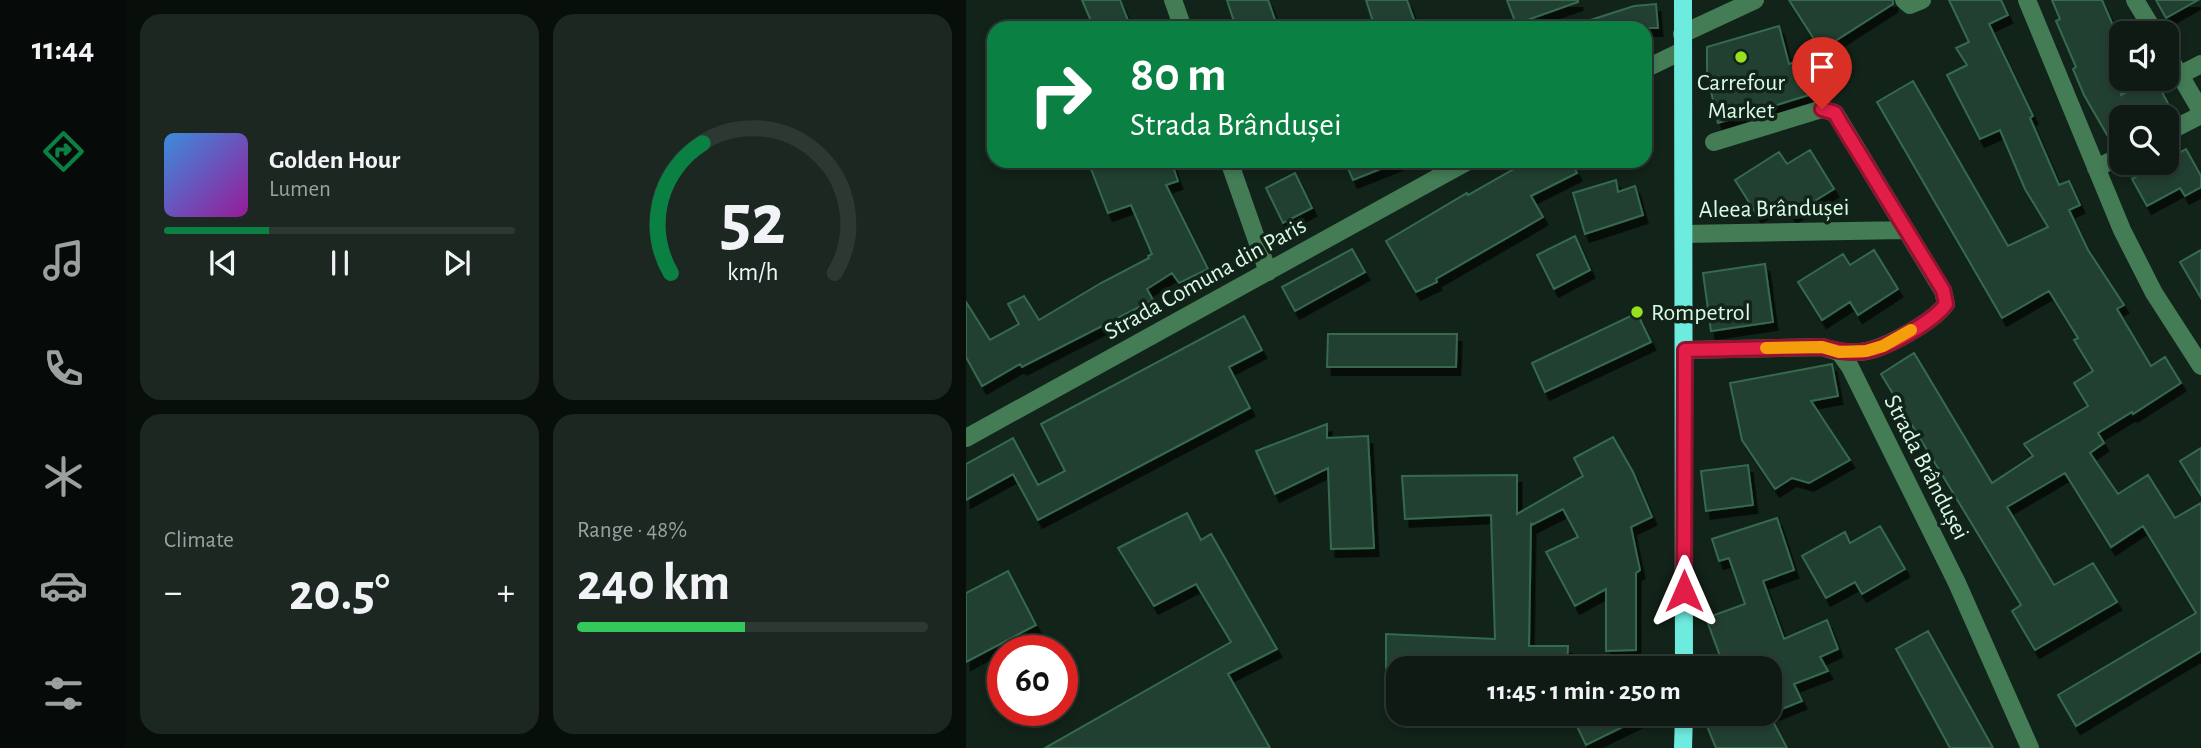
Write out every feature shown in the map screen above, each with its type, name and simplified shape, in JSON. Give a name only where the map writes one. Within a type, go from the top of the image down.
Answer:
[{"type":"main road","points":[[1682,0],[1684,656]]},
{"type":"main road","points":[[1683,748],[1684,726]]},
{"type":"street","points":[[1174,0],[1181,21]]},
{"type":"street","points":[[1652,64],[1755,0]]},
{"type":"street","points":[[1904,0],[1910,5],[1922,0]]},
{"type":"street","points":[[2027,0],[2122,230],[2154,293],[2201,366]]},
{"type":"street","points":[[2135,0],[2148,21]]},
{"type":"street","points":[[2179,126],[2201,113],[2180,75],[2201,64]]},
{"type":"street","name":"Aleea Brândușei","points":[[1714,142],[1822,109],[1835,113],[1943,290],[1946,304],[1939,314],[1883,346],[1866,351],[1839,352]]},
{"type":"street","points":[[2096,168],[2109,162]]},
{"type":"street","points":[[1231,168],[1268,272]]},
{"type":"street","name":"Strada Comuna din Paris","points":[[966,438],[1455,168]]},
{"type":"street","name":"Aleea Brândușei","points":[[1684,234],[1906,230]]},
{"type":"street","points":[[1685,350],[1822,347],[1839,352]]},
{"type":"street","name":"Strada Brândușei","points":[[1839,352],[1850,367],[1957,583],[2030,748]]},
{"type":"building","points":[[1082,0],[1120,0],[1128,21],[1091,21]]},
{"type":"building","points":[[1227,0],[1268,0],[1276,21],[1234,21]]},
{"type":"building","points":[[1366,0],[1407,0],[1414,21],[1373,21]]},
{"type":"building","points":[[1507,0],[1578,0],[1524,21],[1515,21]]},
{"type":"building","points":[[1789,0],[1893,0],[1893,4],[1821,50]]},
{"type":"building","points":[[1949,0],[2001,0],[2008,15],[1989,24],[2033,116],[2030,118],[2059,185],[2069,181],[2080,205],[2069,210],[2088,250],[2124,305],[2117,309],[2151,366],[2165,357],[2181,383],[2098,433],[2104,443],[2090,453],[2118,494],[2148,475],[2175,518],[2201,503],[2201,651],[2076,726],[2058,695],[2196,613],[2143,526],[2111,547],[2065,473],[2007,507],[2054,585],[2093,563],[2117,602],[2035,650],[2012,611],[2021,605],[1881,374],[1914,353],[1992,483],[2033,456],[2024,444],[2088,406],[2074,383],[2093,371],[2074,340],[2078,338],[2049,291],[2002,318],[1877,102],[1913,81],[2008,246],[2048,227],[2025,189],[2000,130],[1980,139],[1947,75],[1967,65],[1956,48],[1969,42]]},
{"type":"building","points":[[2052,0],[2102,0],[2111,21],[2109,91],[2121,91],[2121,95],[2128,91],[2161,91],[2169,105],[2109,105],[2109,138],[2084,95],[2073,69],[2076,67],[2056,21],[2060,19]]},
{"type":"building","points":[[2156,0],[2198,0],[2166,18]]},
{"type":"building","points":[[1656,4],[1658,28],[1652,28],[1652,21],[1587,21],[1634,6]]},
{"type":"building","points":[[1779,26],[1789,64],[1829,52],[1837,79],[1820,83],[1822,91],[1718,123],[1707,73],[1707,47]]},
{"type":"building","points":[[2186,149],[2201,176],[2201,187],[2185,196],[2180,188],[2147,206],[2132,179],[2139,175],[2179,175],[2179,153]]},
{"type":"building","points":[[1810,150],[1834,189],[1792,215],[1782,200],[1757,215],[1735,180],[1779,152],[1787,164]]},
{"type":"building","points":[[1091,168],[1173,168],[1178,181],[1166,185],[1208,269],[1179,283],[1172,273],[1147,289],[1153,300],[1022,367],[1020,364],[982,386],[966,357],[966,302],[990,340],[1019,324],[1008,304],[1024,296],[1039,320],[1149,258],[1152,254],[1131,205],[1108,213]]},
{"type":"building","points":[[1348,168],[1383,168],[1353,180]]},
{"type":"building","points":[[1516,168],[1574,168],[1577,173],[1531,196],[1543,217],[1416,292],[1386,241],[1467,193],[1468,195]]},
{"type":"building","points":[[1295,173],[1312,208],[1283,223],[1266,188]]},
{"type":"building","points":[[1616,180],[1618,192],[1635,186],[1643,215],[1585,234],[1573,193]]},
{"type":"building","points":[[1575,236],[1590,270],[1554,289],[1537,255]]},
{"type":"building","points":[[1352,249],[1365,272],[1295,311],[1282,287]]},
{"type":"building","points":[[1874,250],[1898,289],[1858,315],[1850,302],[1822,320],[1798,282],[1843,254],[1850,265]]},
{"type":"building","points":[[2201,250],[2201,298],[2180,262]]},
{"type":"building","points":[[1765,264],[1773,322],[1711,331],[1703,273]]},
{"type":"building","points":[[1637,313],[1651,342],[1545,392],[1532,363]]},
{"type":"building","points":[[1244,316],[1262,350],[1229,367],[1250,408],[1038,520],[1013,474],[966,500],[966,464],[1013,438],[1038,485],[1065,471],[1041,424]]},
{"type":"building","points":[[1328,334],[1457,334],[1456,367],[1327,367]]},
{"type":"building","points":[[1832,364],[1838,396],[1811,401],[1850,460],[1809,483],[1792,478],[1775,489],[1742,440],[1730,383]]},
{"type":"building","points":[[1327,424],[1327,438],[1368,436],[1374,548],[1331,549],[1328,468],[1275,494],[1256,451]]},
{"type":"building","points":[[1613,437],[1633,472],[1652,517],[1631,527],[1640,570],[1636,573],[1636,650],[1606,651],[1606,589],[1575,606],[1546,552],[1578,537],[1563,509],[1532,525],[1531,523],[1529,646],[1568,646],[1568,656],[1386,656],[1386,634],[1495,639],[1491,515],[1405,519],[1402,476],[1517,475],[1517,514],[1583,476],[1574,458]]},
{"type":"building","points":[[2201,448],[2201,495],[2180,461]]},
{"type":"building","points":[[1748,465],[1753,505],[1706,511],[1701,471]]},
{"type":"building","points":[[1187,513],[1201,540],[1211,534],[1277,649],[1228,674],[1270,748],[1045,748],[1231,642],[1196,584],[1154,606],[1118,548]]},
{"type":"building","points":[[1777,518],[1794,570],[1763,581],[1784,639],[1827,620],[1838,649],[1820,657],[1828,671],[1794,684],[1802,701],[1782,709],[1782,656],[1720,656],[1706,618],[1745,604],[1729,558],[1719,561],[1712,539]]},
{"type":"building","points":[[1880,526],[1905,569],[1862,594],[1855,582],[1826,598],[1802,556],[1845,532],[1850,543]]},
{"type":"building","points":[[1008,571],[1036,625],[1017,635],[987,635],[987,651],[966,662],[966,593]]},
{"type":"building","points":[[1928,631],[1993,748],[1950,748],[1896,649]]},
{"type":"building","points":[[1577,726],[1625,726],[1586,745]]},
{"type":"building","points":[[1707,726],[1775,726],[1787,748],[1716,748]]},
{"type":"slow traffic","points":[[1766,348],[1822,347],[1839,352],[1866,351],[1883,346],[1911,330]]},
{"type":"place","name":"Carrefour Market","points":[[1741,57]]},
{"type":"place","name":"Rompetrol","points":[[1637,312]]},
{"type":"route","points":[[1684,591],[1685,350],[1822,347],[1839,352],[1866,351],[1883,346],[1939,314],[1946,304],[1943,290],[1835,113],[1822,109]]}]
